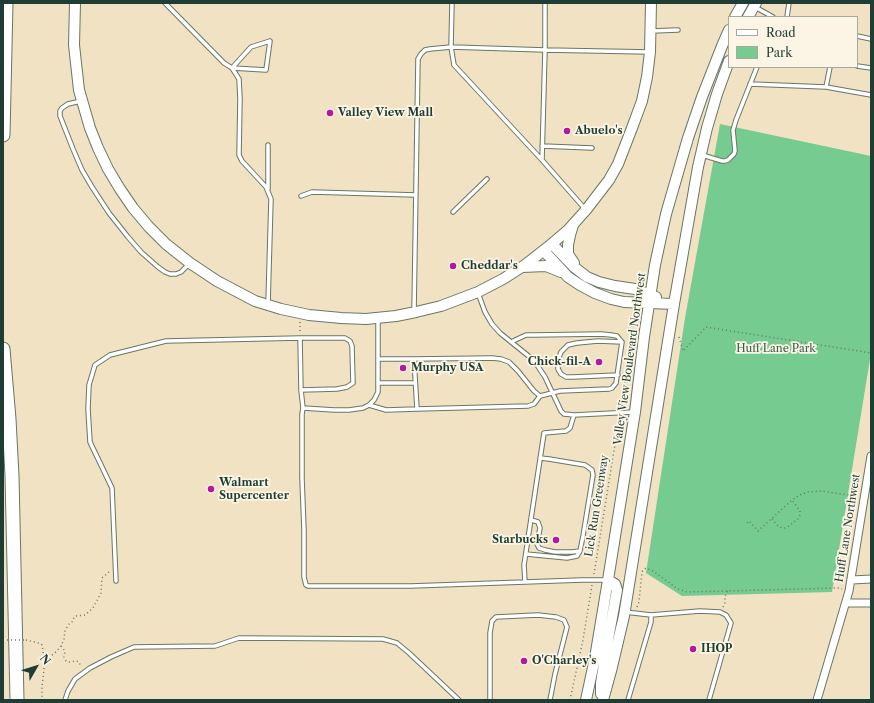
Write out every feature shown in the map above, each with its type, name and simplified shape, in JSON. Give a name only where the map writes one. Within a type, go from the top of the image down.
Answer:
[{"type":"highway","points":[[3,135],[6,3]]},
{"type":"highway","points":[[3,349],[12,476],[18,700]]},
{"type":"main road","points":[[75,3],[74,44],[79,90],[82,101],[90,128],[108,169],[133,208],[166,244],[190,263],[234,290],[255,301],[294,312],[308,315],[341,318],[378,318],[414,313],[441,306],[478,292],[522,267],[548,247],[574,223],[609,180],[618,164],[642,101],[650,52],[651,3]]},
{"type":"main road","points":[[736,16],[743,3]]},
{"type":"main road","points":[[749,16],[755,5]]},
{"type":"main road","name":"Valley View Boulevard Northwest","points":[[586,700],[595,658],[635,412],[655,265],[666,214],[688,138],[702,97],[728,32]]},
{"type":"main road","points":[[602,700],[611,671],[624,612],[674,304],[698,167],[707,128],[728,64]]},
{"type":"main road","points":[[701,154],[697,153],[696,146],[703,122],[713,68]]},
{"type":"main road","points":[[574,223],[568,245],[568,254],[582,274]]},
{"type":"main road","points":[[548,247],[587,277],[615,286],[635,289],[650,299]]},
{"type":"main road","points":[[548,247],[566,274]]},
{"type":"main road","points":[[522,267],[546,266],[557,269],[594,293],[611,299],[624,302],[650,299],[674,304]]},
{"type":"main road","points":[[602,700],[601,683],[618,590],[615,584],[608,580]]},
{"type":"street","name":"Huff Lane Northwest","points":[[818,700],[852,580],[871,456]]},
{"type":"street","points":[[852,580],[871,579]]},
{"type":"street","points":[[846,603],[871,603]]},
{"type":"lane","points":[[165,3],[224,64],[232,68],[266,70],[270,41],[251,47],[232,68]]},
{"type":"lane","points":[[452,3],[451,47],[454,65],[586,210]]},
{"type":"lane","points":[[542,160],[545,3]]},
{"type":"lane","points":[[787,16],[789,3]]},
{"type":"lane","points":[[755,5],[772,16]]},
{"type":"lane","points":[[651,31],[678,30]]},
{"type":"lane","points":[[858,36],[871,39]]},
{"type":"lane","points":[[414,313],[418,59],[421,54],[425,50],[451,47],[650,52]]},
{"type":"lane","points":[[858,66],[871,68]]},
{"type":"lane","points":[[232,68],[239,79],[239,155],[242,161],[268,190]]},
{"type":"lane","points":[[701,154],[725,162],[734,154],[733,130],[757,68]]},
{"type":"lane","points":[[826,87],[830,68]]},
{"type":"lane","points":[[750,84],[826,87],[871,94]]},
{"type":"lane","points":[[82,101],[68,104],[62,108],[60,111],[60,116],[82,170],[109,213],[141,252],[165,272],[176,274],[181,272],[190,263]]},
{"type":"lane","points":[[268,145],[268,190],[271,199],[268,305]]},
{"type":"lane","points":[[542,146],[592,148]]},
{"type":"lane","points":[[453,212],[487,179]]},
{"type":"lane","points":[[301,196],[312,192],[416,195]]},
{"type":"lane","points":[[478,292],[485,312],[492,324],[500,333],[531,358],[537,365],[564,414],[574,415],[635,412]]},
{"type":"lane","points":[[303,408],[349,410],[363,408],[374,400],[377,395],[378,382],[378,318]]},
{"type":"lane","points":[[368,405],[386,410],[528,406],[534,404],[540,396],[552,392],[609,390],[616,383],[622,342],[617,336],[601,334],[526,335],[511,342]]},
{"type":"lane","points":[[300,338],[301,390],[303,408],[302,479],[304,577],[306,585],[411,586],[608,580]]},
{"type":"lane","points":[[116,581],[112,488],[90,442],[88,409],[89,385],[95,364],[110,355],[166,341],[345,338],[350,341],[352,346],[353,383],[347,387],[337,389],[301,390]]},
{"type":"lane","points":[[618,375],[566,377],[558,369],[558,360],[561,352],[568,345],[598,341],[622,342]]},
{"type":"lane","points":[[378,359],[501,359],[509,362],[540,396]]},
{"type":"lane","points":[[414,359],[416,409]]},
{"type":"lane","points":[[378,382],[415,383]]},
{"type":"lane","points":[[525,582],[524,565],[544,433],[566,431],[570,428],[574,415]]},
{"type":"lane","points":[[526,554],[567,558],[577,556],[580,551],[593,476],[592,470],[585,465],[549,458],[540,458]]},
{"type":"lane","points":[[531,520],[538,522],[540,528],[537,544],[539,548],[555,552],[580,551]]},
{"type":"lane","points":[[624,612],[651,615],[700,611],[720,612],[726,615],[731,623],[709,700]]},
{"type":"lane","points":[[490,700],[490,633],[492,621],[496,617],[538,615],[556,617],[564,620],[567,627],[550,700]]},
{"type":"lane","points":[[628,700],[651,622],[651,615]]},
{"type":"lane","points":[[65,700],[68,691],[75,680],[90,668],[134,647],[215,646],[239,638],[383,639],[397,643],[459,700]]},
{"type":"path","points":[[294,312],[300,321],[300,338]]},
{"type":"path","name":"Lick Run Greenway","points":[[570,700],[583,640],[636,316],[638,316]]},
{"type":"path","points":[[677,334],[683,351],[706,327],[871,353]]},
{"type":"path","points":[[747,523],[749,521],[758,531],[792,500],[800,495],[814,491],[849,495]]},
{"type":"path","points":[[771,519],[778,526],[786,528],[798,519],[800,511],[792,500]]},
{"type":"path","points":[[44,656],[52,655],[61,646],[68,625],[76,616],[85,615],[93,608],[101,593],[102,578],[116,565]]},
{"type":"path","points":[[639,602],[642,572],[646,568],[653,571],[678,589],[691,592],[838,588],[849,592]]},
{"type":"path","points":[[720,612],[725,604],[725,596],[728,591]]},
{"type":"path","points":[[3,640],[26,640],[39,642],[42,646],[44,650],[42,700]]},
{"type":"path","points":[[61,646],[65,650],[64,657],[66,661],[79,662],[84,673]]},
{"type":"green space","name":"Huff Lane Park","points":[[720,124],[871,156],[871,353],[832,592],[682,596],[646,573],[685,318]]},
{"type":"place","name":"Valley View Mall","points":[[330,113]]},
{"type":"place","name":"Abuelo's","points":[[567,131]]},
{"type":"place","name":"Cheddar's","points":[[453,266]]},
{"type":"place","name":"Chick-fil-A","points":[[599,362]]},
{"type":"place","name":"Murphy USA","points":[[403,368]]},
{"type":"place","name":"Walmart Supercenter","points":[[211,489]]},
{"type":"place","name":"Starbucks","points":[[556,540]]},
{"type":"place","name":"IHOP","points":[[693,649]]},
{"type":"place","name":"O'Charley's","points":[[524,661]]}]
